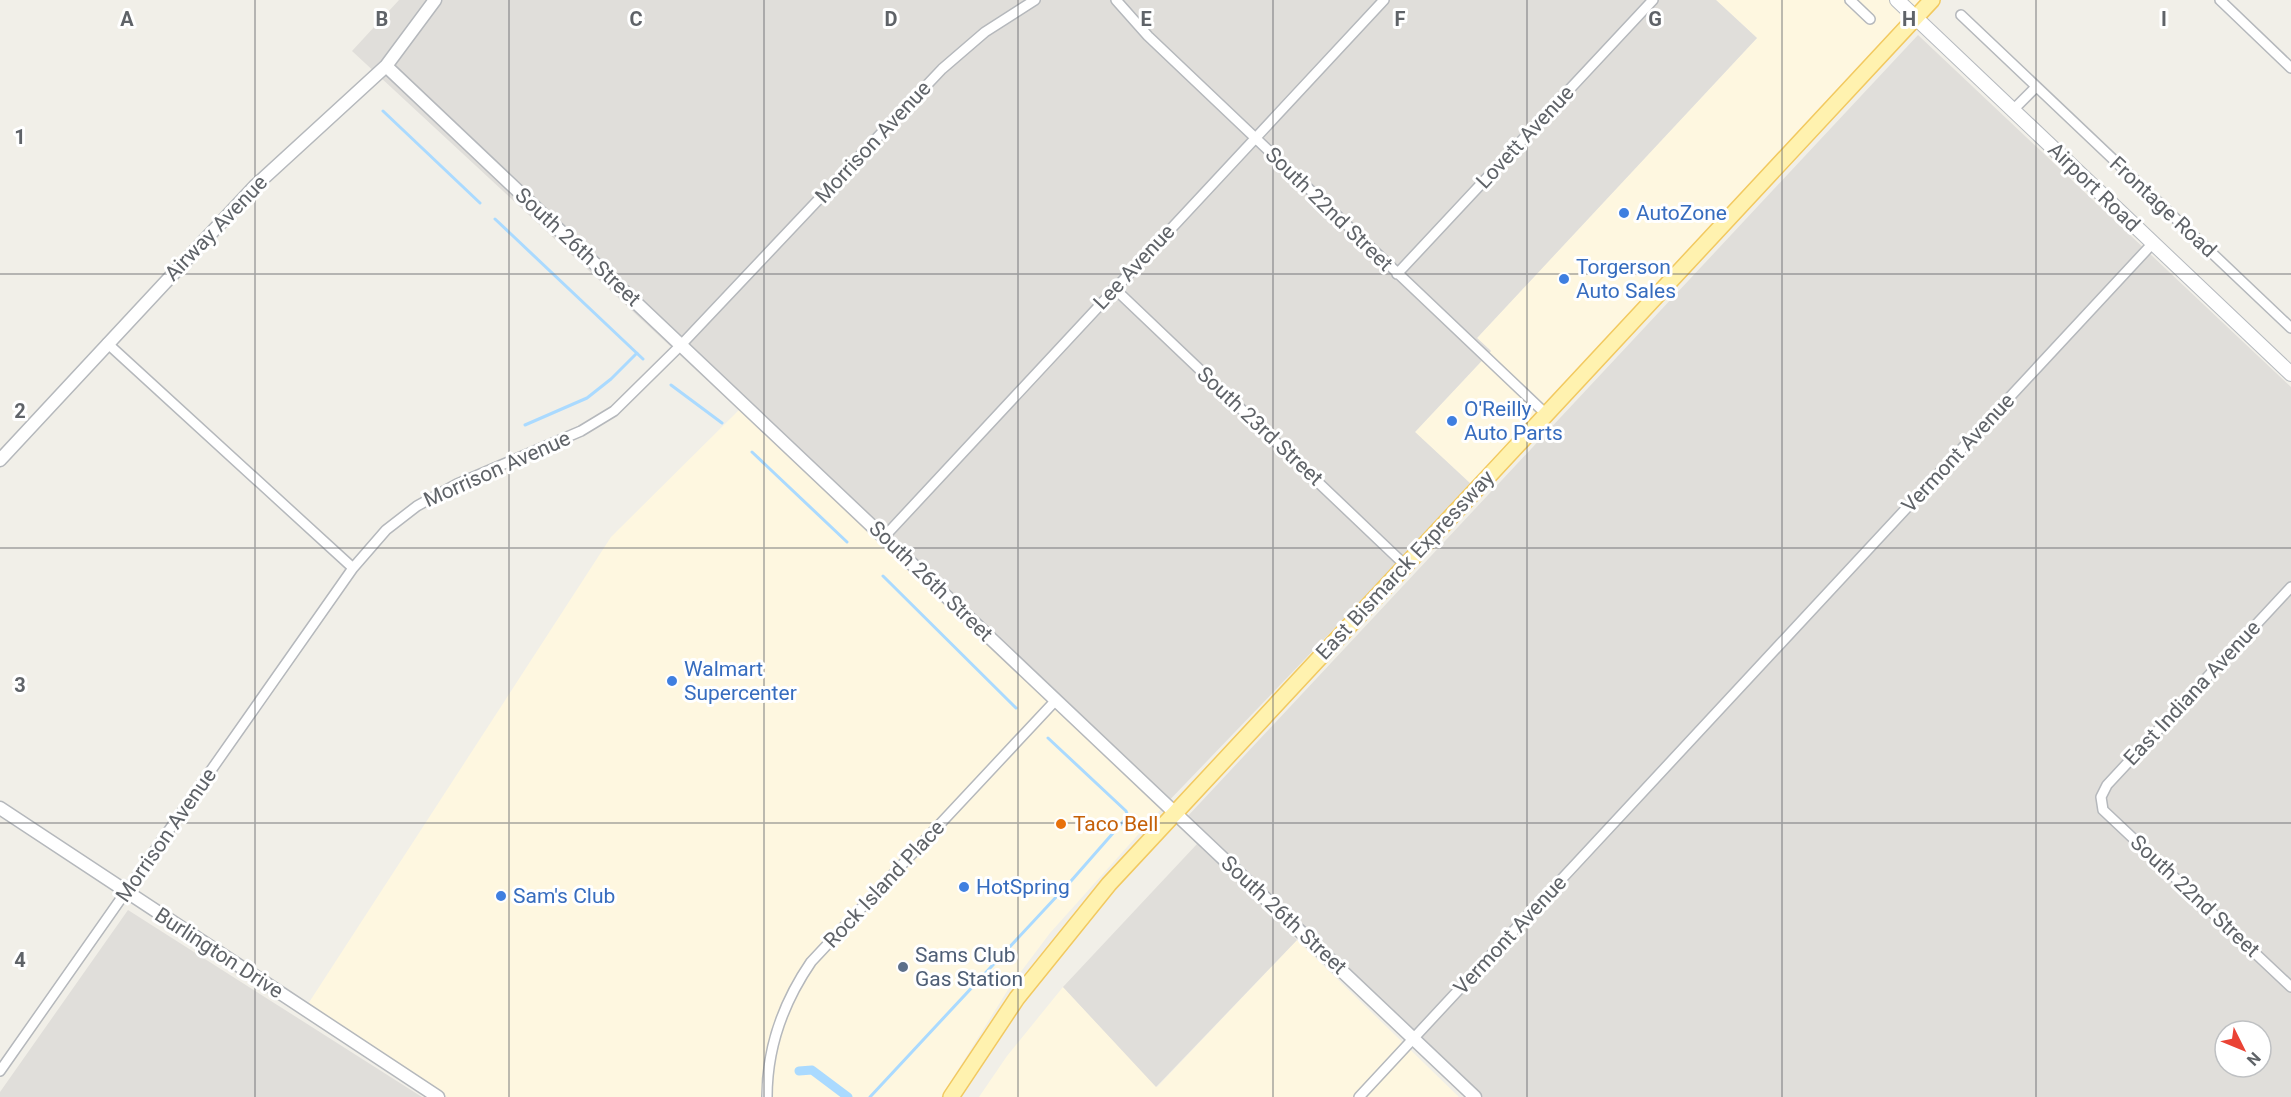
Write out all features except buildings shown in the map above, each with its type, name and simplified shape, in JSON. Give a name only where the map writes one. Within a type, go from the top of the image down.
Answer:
[{"type":"main road","name":"Airport Road","points":[[1897,0],[2291,374]]},
{"type":"main road","name":"East Bismarck Expressway","points":[[951,1097],[1005,1016],[1054,950],[1174,812],[1932,0]]},
{"type":"street","name":"Airway Avenue","points":[[0,460],[267,174],[387,66],[435,0]]},
{"type":"street","name":"Morrison Avenue","points":[[0,1071],[353,568],[386,530],[417,506],[457,484],[581,431],[608,416],[681,345],[942,69],[985,32],[1035,0]]},
{"type":"street","name":"South 22nd Street","points":[[1116,0],[1148,36],[1546,414]]},
{"type":"street","name":"Lee Avenue","points":[[885,536],[1384,0]]},
{"type":"street","name":"Lovett Avenue","points":[[1397,274],[1653,0]]},
{"type":"street","points":[[1850,0],[1870,19]]},
{"type":"street","points":[[2220,0],[2291,68]]},
{"type":"street","name":"Frontage Road","points":[[1961,15],[2291,328]]},
{"type":"street","name":"South 26th Street","points":[[387,66],[1475,1097]]},
{"type":"street","points":[[2013,110],[2036,87]]},
{"type":"street","name":"Vermont Avenue","points":[[1359,1097],[2153,243]]},
{"type":"street","name":"South 23rd Street","points":[[1114,288],[1405,565]]},
{"type":"street","points":[[107,343],[353,568]]},
{"type":"street","name":"East Indiana Avenue","points":[[2101,804],[2101,797],[2107,785],[2291,587]]},
{"type":"street","name":"Rock Island Place","points":[[767,1097],[769,1064],[777,1027],[790,997],[811,962],[1056,700]]},
{"type":"street","name":"South 22nd Street","points":[[2101,804],[2109,815],[2291,987]]},
{"type":"street","name":"Burlington Drive","points":[[0,808],[438,1097]]},
{"type":"shaded area","points":[[399,0],[1716,0],[1757,38],[1477,338],[1491,351],[1415,432],[1472,485],[1162,808],[739,410],[352,51]]},
{"type":"shaded area","points":[[1716,0],[1924,0],[1472,485],[1415,432],[1491,351],[1477,338],[1757,38]]},
{"type":"shaded area","points":[[1918,35],[2291,387],[2291,1097],[1483,1097],[1186,818]]},
{"type":"shaded area","points":[[739,410],[1162,808],[1050,933],[1011,985],[941,1097],[447,1097],[308,1004],[611,537]]},
{"type":"shaded area","points":[[1197,844],[1297,940],[1156,1087],[1063,987]]},
{"type":"shaded area","points":[[128,910],[422,1097],[0,1097],[0,1092]]},
{"type":"shaded area","points":[[1297,940],[1459,1097],[979,1097],[1007,1056],[1063,987],[1157,1087]]},
{"type":"waterway","points":[[383,111],[480,203]]},
{"type":"waterway","points":[[495,219],[643,359]]},
{"type":"waterway","points":[[525,425],[587,398],[611,379],[637,353]]},
{"type":"waterway","points":[[671,385],[722,423]]},
{"type":"waterway","points":[[752,452],[847,542]]},
{"type":"waterway","points":[[883,576],[1016,708]]},
{"type":"waterway","points":[[870,1097],[1071,881],[1128,816],[1126,811],[1048,738]]},
{"type":"waterway","points":[[799,1071],[812,1070],[848,1097]]},
{"type":"place","name":"AutoZone","points":[[1624,213]]},
{"type":"place","name":"Torgerson Auto Sales","points":[[1564,279]]},
{"type":"place","name":"O'Reilly Auto Parts","points":[[1452,421]]},
{"type":"place","name":"Walmart Supercenter","points":[[672,681]]},
{"type":"place","name":"Taco Bell","points":[[1061,824]]},
{"type":"place","name":"HotSpring","points":[[964,887]]},
{"type":"place","name":"Sam's Club","points":[[501,896]]},
{"type":"place","name":"Sams Club Gas Station","points":[[903,967]]}]
